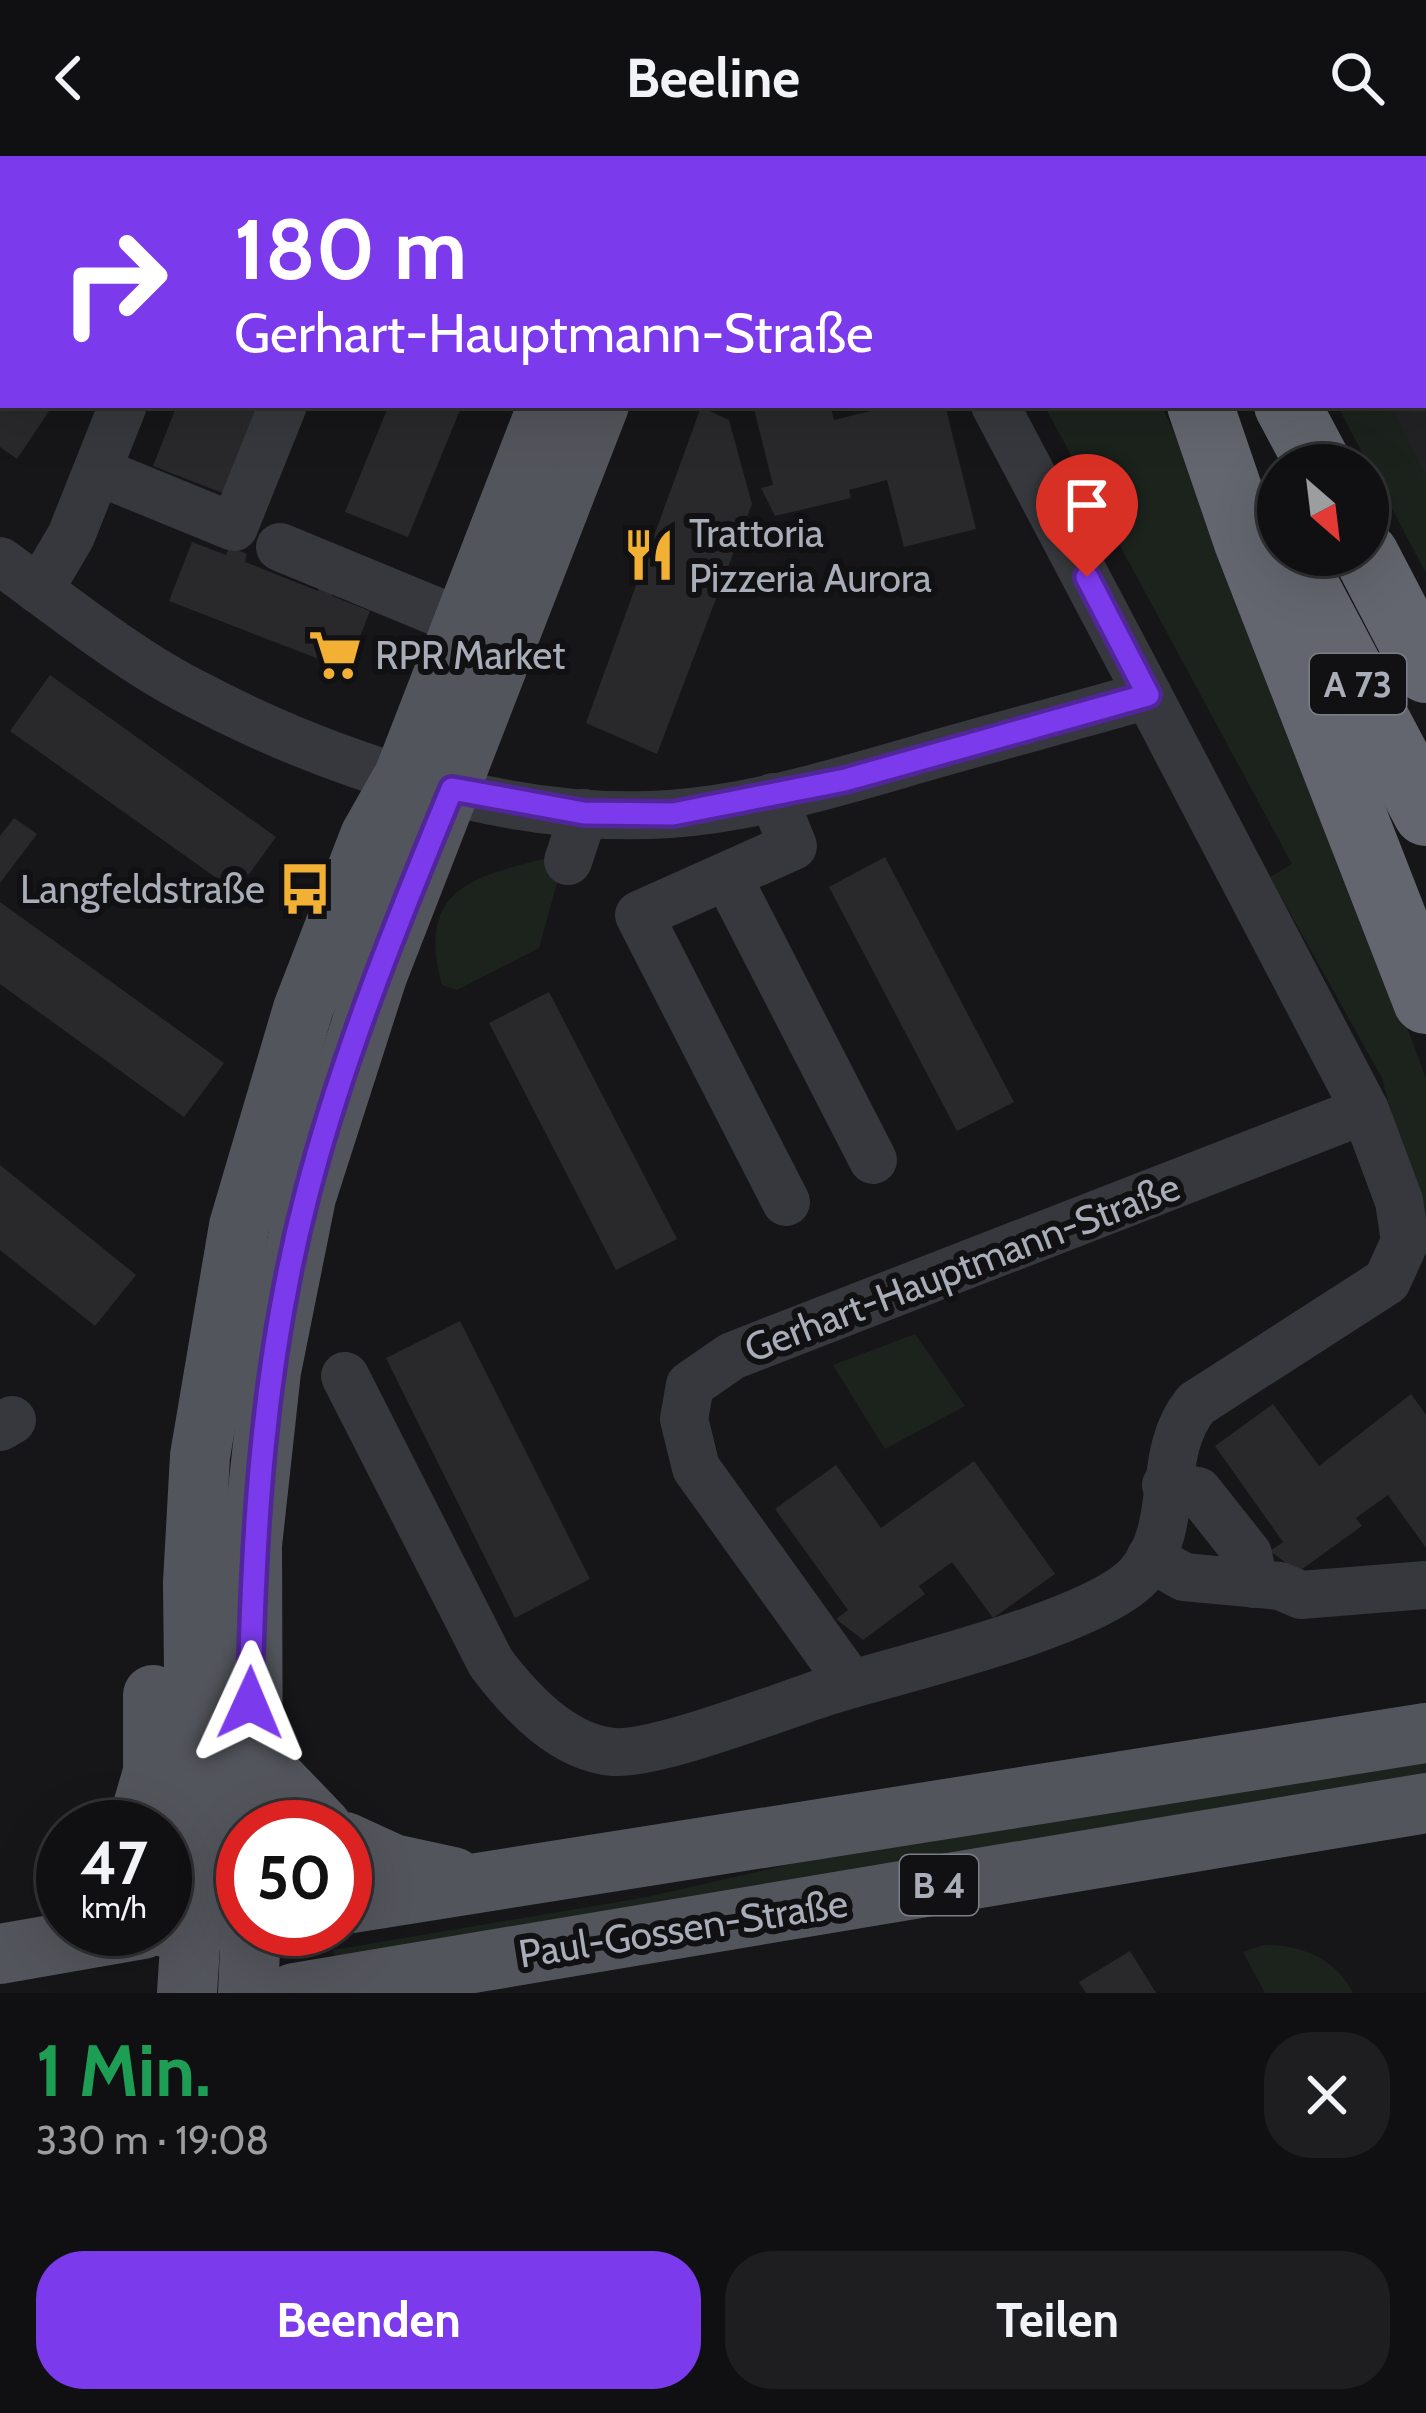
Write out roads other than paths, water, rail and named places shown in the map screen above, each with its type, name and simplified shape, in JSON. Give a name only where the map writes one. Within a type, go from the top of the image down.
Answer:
[{"type":"highway","points":[[1206,408],[1247,542],[1426,1001]]},
{"type":"highway","points":[[1207,408],[1257,495]]},
{"type":"highway","points":[[1290,408],[1308,444]]},
{"type":"highway","name":"A 73","points":[[1301,576],[1426,813]]},
{"type":"highway","name":"A 73","points":[[1377,576],[1426,670]]},
{"type":"main road","points":[[252,1800],[252,1545],[271,1371],[292,1256],[428,783],[464,623],[547,408]]},
{"type":"main road","points":[[192,1881],[196,1852],[193,1583],[200,1456],[239,1226],[303,1009],[370,836],[428,783],[598,408]]},
{"type":"main road","points":[[145,1800],[153,1772],[153,1682],[193,1583]]},
{"type":"main road","points":[[250,1722],[270,1773],[296,1800]]},
{"type":"main road","name":"Paul-Gossen-Straße","points":[[372,1900],[1426,1732]]},
{"type":"main road","name":"Paul-Gossen-Straße","points":[[294,1993],[421,1980],[1426,1803]]},
{"type":"main road","points":[[372,1854],[393,1864],[482,1884]]},
{"type":"main road","points":[[186,1956],[187,1993]]},
{"type":"main road","points":[[248,1993],[249,1956]]},
{"type":"street","points":[[40,590],[70,536],[122,408]]},
{"type":"street","points":[[97,471],[235,527],[282,408]]},
{"type":"street","points":[[345,1376],[491,1663],[520,1700],[558,1730],[613,1752],[681,1738],[1009,1638],[1100,1601],[1132,1582],[1150,1558],[1164,1520],[1179,1424],[1196,1404],[1387,1281],[1405,1241],[1399,1201],[1366,1110],[997,408]]},
{"type":"street","points":[[280,547],[464,623]]},
{"type":"street","points":[[0,562],[186,689],[428,783],[584,813],[673,814],[997,759],[1148,695]]},
{"type":"street","points":[[773,796],[794,846],[639,915],[786,1202]]},
{"type":"street","points":[[568,861],[584,813]]},
{"type":"street","points":[[727,876],[873,1160]]},
{"type":"street","name":"Gerhart-Hauptmann-Straße","points":[[851,1684],[696,1468],[684,1419],[689,1385],[732,1356],[1366,1110]]},
{"type":"street","points":[[1166,1485],[1198,1490],[1248,1555],[1254,1584]]},
{"type":"street","points":[[1150,1558],[1184,1577],[1254,1584],[1301,1595],[1426,1585]]},
{"type":"place","name":"Trattoria Pizzeria Aurora","points":[[649,555]]},
{"type":"place","name":"RPR Market","points":[[335,655]]},
{"type":"place","name":"Langfeldstraße","points":[[305,889]]}]
